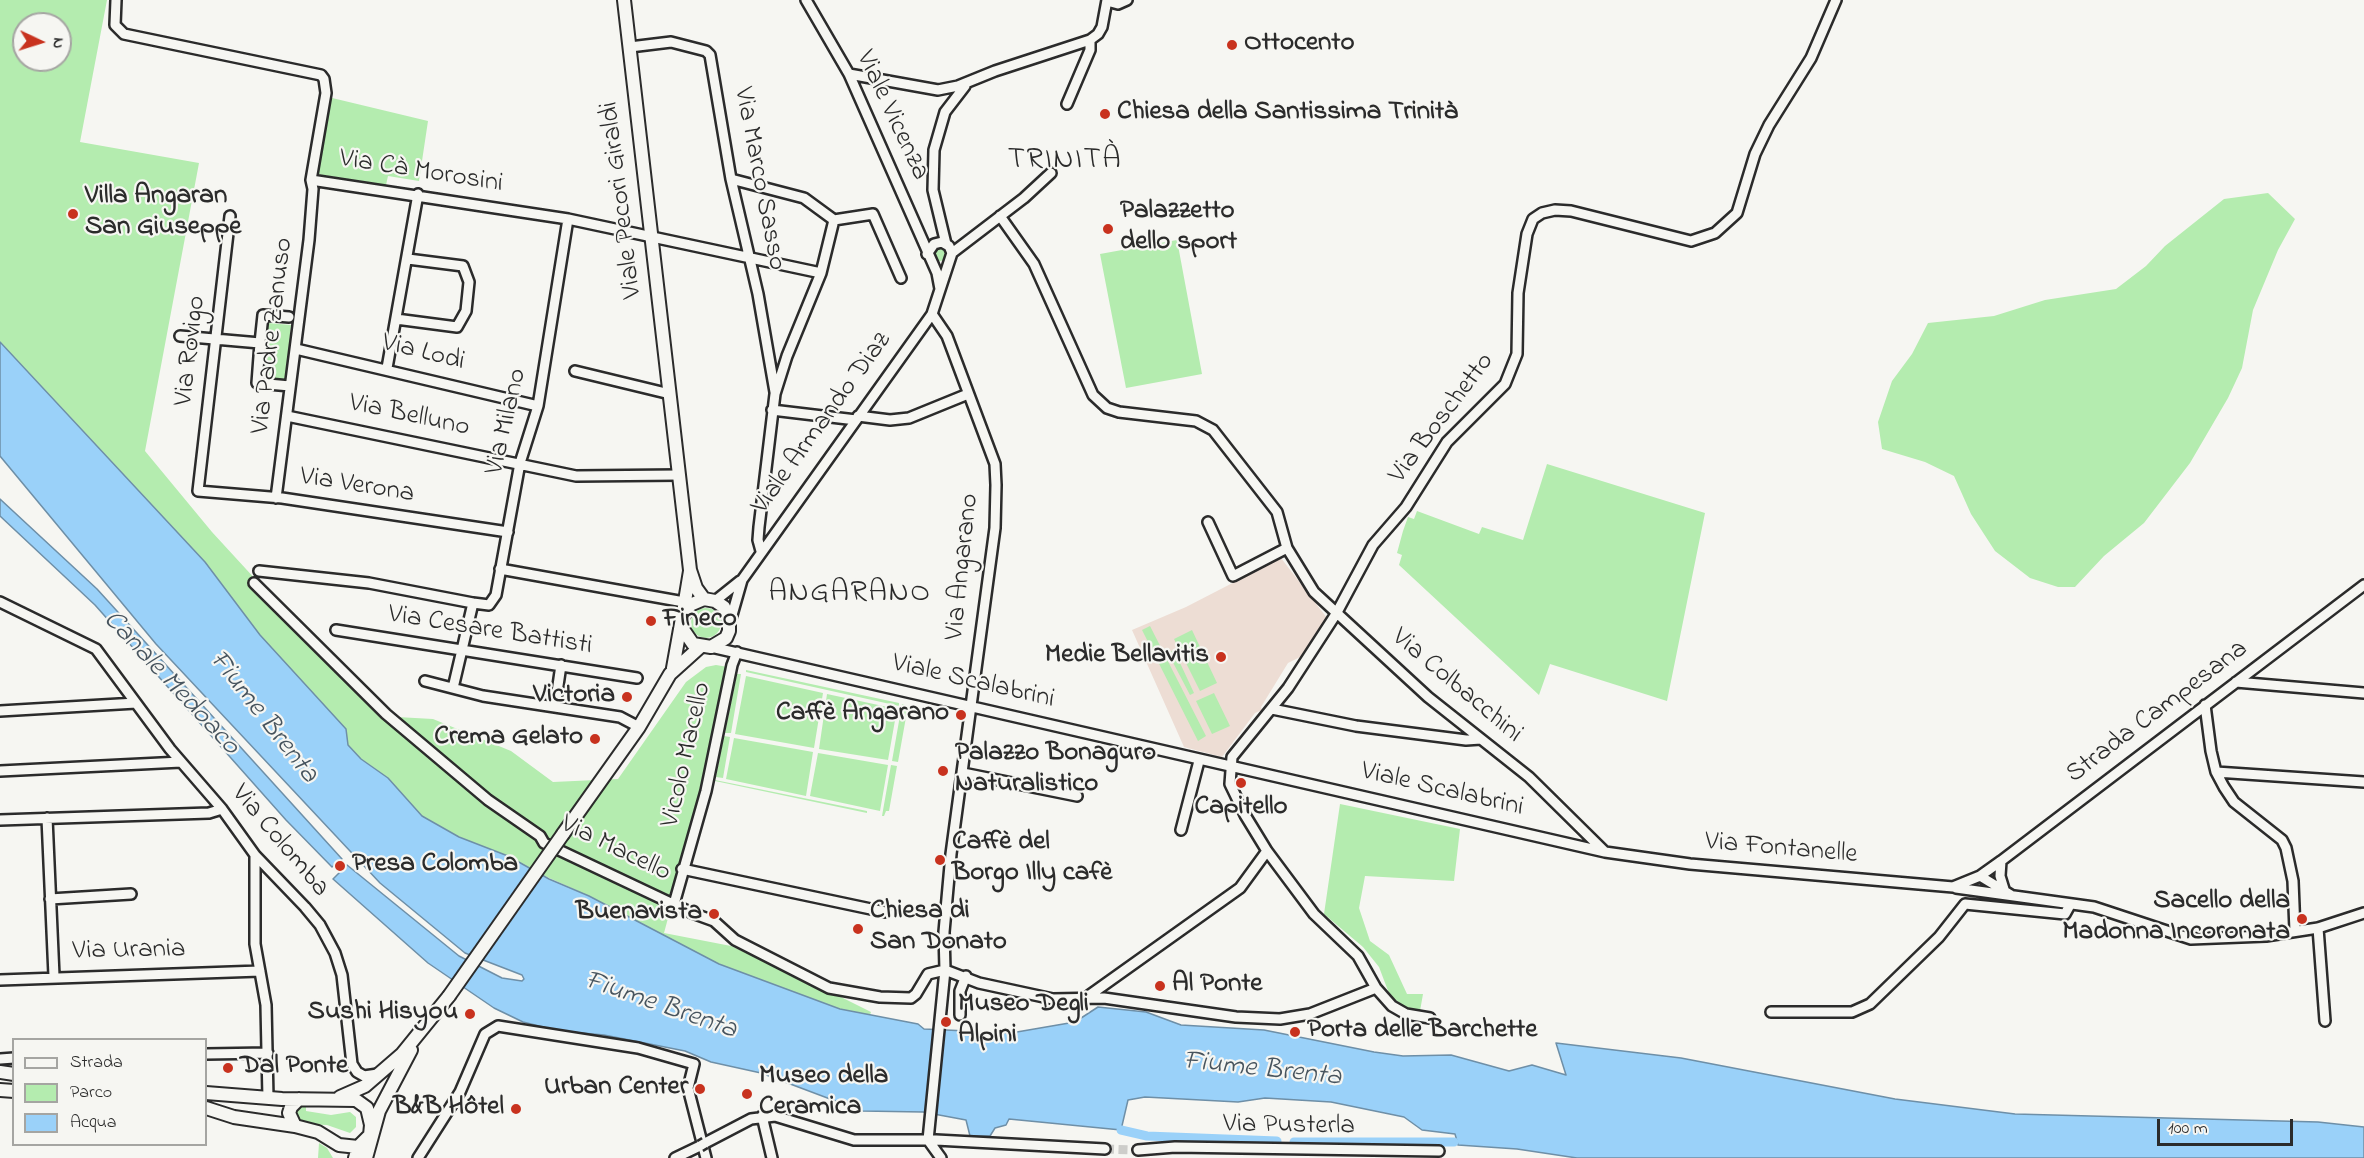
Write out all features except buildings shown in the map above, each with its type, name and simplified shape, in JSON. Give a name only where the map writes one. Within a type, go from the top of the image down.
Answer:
[{"type":"main road","name":"Viale Pecori Giraldi","points":[[624,0],[690,570],[696,588],[710,600]]},
{"type":"main road","name":"Viale Pecori Giraldi","points":[[682,623],[690,570]]},
{"type":"main road","name":"Viale Armando Diaz","points":[[682,623],[690,604],[710,600]]},
{"type":"main road","points":[[710,600],[727,612],[730,624]]},
{"type":"main road","points":[[682,623],[688,640],[705,647]]},
{"type":"main road","points":[[356,1100],[383,1081],[449,996],[639,727],[672,672],[682,623]]},
{"type":"main road","name":"Viale Armando Diaz","points":[[726,638],[730,624]]},
{"type":"main road","points":[[672,672],[705,647],[726,638]]},
{"type":"main road","points":[[366,1158],[370,1135],[383,1101],[418,1036]]},
{"type":"main road","points":[[336,1098],[365,1086],[402,1054]]},
{"type":"main road","points":[[207,1093],[299,1100],[336,1098],[356,1100],[369,1113],[370,1135],[357,1152],[339,1145],[318,1132],[295,1126],[234,1118],[207,1108]]},
{"type":"main road","points":[[295,1126],[289,1113],[291,1107],[299,1100]]},
{"type":"street","name":"Via Cà Morosini","points":[[116,0],[115,25],[124,34],[321,75],[324,79],[326,93],[311,180],[418,194],[568,219],[821,273]]},
{"type":"street","name":"Viale Vicenza","points":[[806,0],[849,74],[932,264]]},
{"type":"street","points":[[849,74],[938,90],[966,84],[987,74],[1090,40],[1098,34],[1102,27],[1107,1],[1118,4],[1127,0]]},
{"type":"street","name":"Via Boschetto","points":[[1336,614],[1373,544],[1406,507],[1447,442],[1505,384],[1513,369],[1517,354],[1518,292],[1527,234],[1533,219],[1542,213],[1556,210],[1571,211],[1690,241],[1714,234],[1737,213],[1760,145],[1781,101],[1811,58],[1836,0]]},
{"type":"street","points":[[1067,104],[1090,50],[1090,40]]},
{"type":"street","name":"Via Marco Sasso","points":[[630,47],[671,42],[706,51],[710,55],[731,179],[750,257],[776,394]]},
{"type":"street","points":[[945,112],[966,84]]},
{"type":"street","points":[[938,90],[947,97],[934,150],[932,182],[949,251]]},
{"type":"street","points":[[932,264],[940,267],[949,251],[1000,216],[1051,173]]},
{"type":"street","points":[[731,179],[804,198],[834,220],[873,214],[901,278]]},
{"type":"street","name":"Via Padre Zanuso","points":[[276,498],[288,416],[314,189],[311,180]]},
{"type":"street","points":[[387,368],[418,194]]},
{"type":"street","name":"Via Rovigo","points":[[198,491],[230,216]]},
{"type":"street","name":"Via Colbacchini","points":[[1000,216],[1034,264],[1093,395],[1107,408],[1119,412],[1196,421],[1213,430],[1277,512],[1287,548],[1314,592],[1428,697],[1529,777],[1605,852]]},
{"type":"street","name":"Via Milano","points":[[473,603],[489,605],[496,595],[520,463],[538,406],[568,219]]},
{"type":"street","points":[[761,551],[758,540],[759,527],[772,411],[787,356],[821,273],[834,220]]},
{"type":"street","points":[[927,254],[934,244],[949,251]]},
{"type":"street","name":"Viale Armando Diaz","points":[[730,624],[742,580],[932,314],[940,294],[949,251]]},
{"type":"street","points":[[396,319],[457,327],[466,311],[469,282],[463,266],[408,259]]},
{"type":"street","points":[[932,264],[940,284],[940,294]]},
{"type":"street","name":"Via Angarano","points":[[928,1140],[945,970],[944,932],[951,854],[995,528],[996,485],[995,464],[946,336],[932,314]]},
{"type":"street","points":[[289,317],[263,315],[257,382],[290,386]]},
{"type":"street","points":[[180,336],[260,344]]},
{"type":"street","name":"Via Lodi","points":[[296,349],[387,368],[538,406]]},
{"type":"street","points":[[575,371],[670,394]]},
{"type":"street","points":[[772,411],[890,420],[909,417],[968,394]]},
{"type":"street","name":"Via Belluno","points":[[288,416],[576,476],[679,475]]},
{"type":"street","name":"Via Verona","points":[[198,491],[276,498],[508,532]]},
{"type":"street","points":[[1208,522],[1233,576],[1287,548]]},
{"type":"street","points":[[501,569],[684,602]]},
{"type":"street","points":[[259,571],[369,583],[473,603],[453,688]]},
{"type":"street","name":"Viale Armando Diaz","points":[[710,600],[742,580]]},
{"type":"street","name":"Via Macello","points":[[254,583],[386,714],[488,800],[558,851],[573,855],[714,921],[735,939],[829,988],[880,997],[905,998],[916,994],[928,974],[945,970]]},
{"type":"street","name":"Strada Campesana","points":[[1976,878],[2364,585]]},
{"type":"street","name":"Via Colomba","points":[[0,602],[96,649],[181,762],[222,809],[255,855],[320,925],[335,952],[342,975],[349,1054],[357,1072],[364,1076],[378,1074]]},
{"type":"street","points":[[1336,614],[1272,709],[1232,757],[1230,784],[1267,851],[1314,914],[1358,956],[1376,988],[1392,1006],[1406,1014],[1430,1018]]},
{"type":"street","name":"Via Cesare Battisti","points":[[336,630],[636,678]]},
{"type":"street","points":[[726,638],[737,652]]},
{"type":"street","name":"Viale Scalabrini","points":[[705,647],[737,652],[971,705],[1198,760],[1605,852]]},
{"type":"street","name":"Vicolo Macello","points":[[674,904],[682,869],[706,791],[732,664],[737,652]]},
{"type":"street","points":[[555,706],[561,665]]},
{"type":"street","points":[[425,681],[483,696],[620,717],[639,727]]},
{"type":"street","points":[[2236,682],[2364,693]]},
{"type":"street","points":[[0,711],[136,703]]},
{"type":"street","points":[[2205,705],[2216,772],[2234,802],[2282,840],[2286,848],[2293,881],[2295,931]]},
{"type":"street","points":[[1272,709],[1356,726],[1467,740],[1481,739]]},
{"type":"street","points":[[1181,830],[1198,760]]},
{"type":"street","points":[[0,771],[181,762]]},
{"type":"street","points":[[2216,772],[2364,782]]},
{"type":"street","points":[[963,773],[1077,796]]},
{"type":"street","points":[[0,820],[209,813],[222,809]]},
{"type":"street","points":[[47,818],[54,976]]},
{"type":"street","points":[[1087,997],[1240,888],[1267,851]]},
{"type":"street","name":"Via Fontanelle","points":[[1605,852],[1690,864],[2007,892],[2070,905],[2094,907],[2191,939],[2266,936],[2318,928],[2364,913]]},
{"type":"street","points":[[255,855],[254,933],[266,1005],[268,1098]]},
{"type":"street","points":[[2001,861],[2000,876],[2007,892]]},
{"type":"street","points":[[682,869],[885,912]]},
{"type":"street","points":[[1976,878],[1979,891]]},
{"type":"street","name":"Via Fontanelle","points":[[1953,887],[1976,878],[2007,892]]},
{"type":"street","points":[[50,899],[131,894]]},
{"type":"street","points":[[1771,1012],[1852,1012],[1870,1004],[1939,937],[1965,904],[2065,914],[2070,905]]},
{"type":"street","points":[[2318,928],[2325,1022]]},
{"type":"street","points":[[945,970],[989,985],[1053,1000],[1087,997],[1236,1017],[1280,1019],[1310,1014],[1376,988]]},
{"type":"street","name":"Via Urania","points":[[0,980],[54,976],[260,971]]},
{"type":"street","points":[[960,1015],[960,991],[966,976]]},
{"type":"street","points":[[418,1158],[460,1092],[485,1034],[498,1026],[638,1048],[694,1064],[688,1088],[706,1158]]},
{"type":"street","points":[[207,1054],[267,1053]]},
{"type":"street","points":[[762,1116],[772,1158]]},
{"type":"street","points":[[675,1158],[762,1116],[790,1119],[854,1140],[928,1140],[1105,1149]]},
{"type":"street","points":[[928,1140],[941,1158]]},
{"type":"street","name":"Via Pusterla","points":[[1138,1150],[1175,1148],[1308,1154],[1439,1151]]},
{"type":"shaded area","name":"Medie Bellavitis","points":[[1281,558],[1327,618],[1302,656],[1288,663],[1261,707],[1262,710],[1255,713],[1222,757],[1184,747],[1132,630],[1186,607]]},
{"type":"green space","points":[[0,0],[107,0],[80,142],[199,163],[145,451],[212,532],[257,581],[397,717],[433,719],[511,751],[553,782],[618,779],[686,682],[706,667],[716,665],[728,667],[707,773],[664,933],[731,946],[813,983],[871,1012],[870,1015],[840,1009],[719,964],[589,896],[459,837],[422,816],[388,778],[361,759],[348,745],[346,729],[260,635],[205,562],[0,342]]},
{"type":"green space","points":[[328,97],[428,121],[419,181],[388,176],[386,185],[316,174]]},
{"type":"green space","points":[[2268,193],[2295,219],[2278,250],[2253,310],[2242,368],[2228,398],[2190,463],[2144,523],[2104,556],[2075,587],[2058,587],[2030,578],[1995,551],[1971,514],[1954,476],[1925,462],[1882,449],[1878,422],[1892,381],[1912,354],[1928,323],[1994,316],[2045,300],[2116,289],[2224,199]]},
{"type":"green space","points":[[1177,240],[1202,374],[1126,388],[1100,254]]},
{"type":"green space","points":[[937,247],[943,247],[947,254],[943,261],[937,261],[933,257],[933,251]]},
{"type":"green space","points":[[268,323],[291,325],[286,379],[263,377]]},
{"type":"green space","points":[[1547,464],[1705,513],[1667,701],[1550,664],[1539,695],[1399,565],[1402,555],[1397,553],[1403,531],[1408,517],[1414,519],[1417,511],[1479,534],[1482,527],[1523,540]]},
{"type":"green space","points":[[706,608],[716,613],[721,623],[716,633],[706,638],[696,633],[691,623],[696,613]]},
{"type":"green space","points":[[1150,626],[1206,736],[1198,741],[1142,630]]},
{"type":"green space","points":[[1192,630],[1217,683],[1200,691],[1174,639]]},
{"type":"green space","points":[[1174,650],[1194,693],[1190,695],[1168,653]]},
{"type":"green space","points":[[746,670],[899,703],[899,706],[746,672]]},
{"type":"green space","points":[[737,674],[741,674],[731,733],[725,733]]},
{"type":"green space","points":[[746,676],[823,693],[814,748],[735,734]]},
{"type":"green space","points":[[1214,693],[1230,726],[1212,734],[1196,701]]},
{"type":"green space","points":[[827,694],[897,709],[888,760],[819,749]]},
{"type":"green space","points":[[902,704],[908,706],[898,762],[892,761]]},
{"type":"green space","points":[[724,736],[730,737],[723,778],[716,777]]},
{"type":"green space","points":[[734,738],[813,752],[806,796],[726,779]]},
{"type":"green space","points":[[818,753],[888,765],[880,811],[810,796]]},
{"type":"green space","points":[[891,765],[897,766],[889,811],[882,816]]},
{"type":"green space","points":[[715,781],[867,811],[867,813]]},
{"type":"green space","points":[[1340,804],[1460,829],[1454,881],[1365,876],[1359,908],[1370,941],[1389,955],[1407,994],[1423,994],[1420,1011],[1408,1009],[1390,996],[1379,967],[1363,947],[1324,914]]},
{"type":"green space","points":[[306,1103],[306,1111],[331,1115],[350,1112],[356,1117],[356,1127],[350,1133],[327,1125],[302,1124],[297,1121],[295,1110]]},
{"type":"green space","points":[[319,1143],[327,1148],[333,1158],[318,1158]]},
{"type":"water","name":"Fiume Brenta","points":[[0,342],[205,562],[260,635],[346,729],[348,745],[361,759],[388,778],[422,816],[459,837],[508,856],[549,879],[589,896],[719,964],[840,1009],[918,1024],[924,1029],[1011,1033],[1075,1022],[1098,1007],[1146,1012],[1181,1025],[1264,1030],[1374,1052],[1403,1056],[1451,1055],[1509,1071],[1532,1065],[1566,1075],[1556,1043],[1681,1058],[1895,1099],[2015,1114],[2318,1122],[2364,1127],[2364,1158],[1577,1158],[1517,1149],[1458,1145],[1455,1134],[1422,1130],[1404,1117],[1331,1102],[1265,1098],[1238,1102],[1145,1097],[1128,1100],[1121,1130],[1009,1119],[1006,1125],[995,1128],[990,1136],[970,1136],[966,1120],[923,1112],[862,1111],[761,1073],[711,1062],[685,1051],[604,1035],[559,1031],[523,1022],[494,1008],[428,963],[333,879],[347,865],[459,956],[502,978],[522,981],[524,979],[522,975],[465,953],[380,883],[156,644],[0,456]]},
{"type":"water","name":"Canale Medoaco","points":[[0,499],[97,589],[342,859],[332,867],[286,820],[95,605],[0,516]]},
{"type":"waterway","points":[[1121,1130],[1147,1136],[1277,1141]]},
{"type":"waterway","points":[[1294,1142],[1454,1142]]},
{"type":"tunnel","points":[[1105,1149],[1138,1150]]},
{"type":"place","name":"Ottocento","points":[[1232,45]]},
{"type":"place","name":"Chiesa della Santissima Trinità","points":[[1105,114]]},
{"type":"place","name":"Villa Angaran San Giuseppe","points":[[73,214]]},
{"type":"place","name":"Palazzetto dello sport","points":[[1108,229]]},
{"type":"place","name":"Fineco","points":[[651,621]]},
{"type":"place","name":"Medie Bellavitis","points":[[1221,657]]},
{"type":"place","name":"Victoria","points":[[627,697]]},
{"type":"place","name":"Caffè Angarano","points":[[961,715]]},
{"type":"place","name":"Crema Gelato","points":[[595,739]]},
{"type":"place","name":"Palazzo Bonaguro Naturalistico","points":[[943,771]]},
{"type":"place","name":"Capitello","points":[[1241,783]]},
{"type":"place","name":"Caffè del Borgo Illy cafè","points":[[940,860]]},
{"type":"place","name":"Presa Colomba","points":[[340,866]]},
{"type":"place","name":"Buenavista","points":[[714,914]]},
{"type":"place","name":"Sacello della Madonna Incoronata","points":[[2302,919]]},
{"type":"place","name":"Chiesa di San Donato","points":[[858,929]]},
{"type":"place","name":"Al Ponte","points":[[1160,986]]},
{"type":"place","name":"Sushi Hisyou","points":[[470,1014]]},
{"type":"place","name":"Museo Degli Alpini","points":[[946,1022]]},
{"type":"place","name":"Porta delle Barchette","points":[[1295,1032]]},
{"type":"place","name":"Dal Ponte","points":[[228,1068]]},
{"type":"place","name":"Urban Center","points":[[700,1089]]},
{"type":"place","name":"Museo della Ceramica","points":[[747,1094]]},
{"type":"place","name":"B&B Hôtel","points":[[516,1109]]},
{"type":"district","name":"TRINITÀ","points":[[1065,162]]},
{"type":"district","name":"ANGARANO","points":[[850,595]]}]
